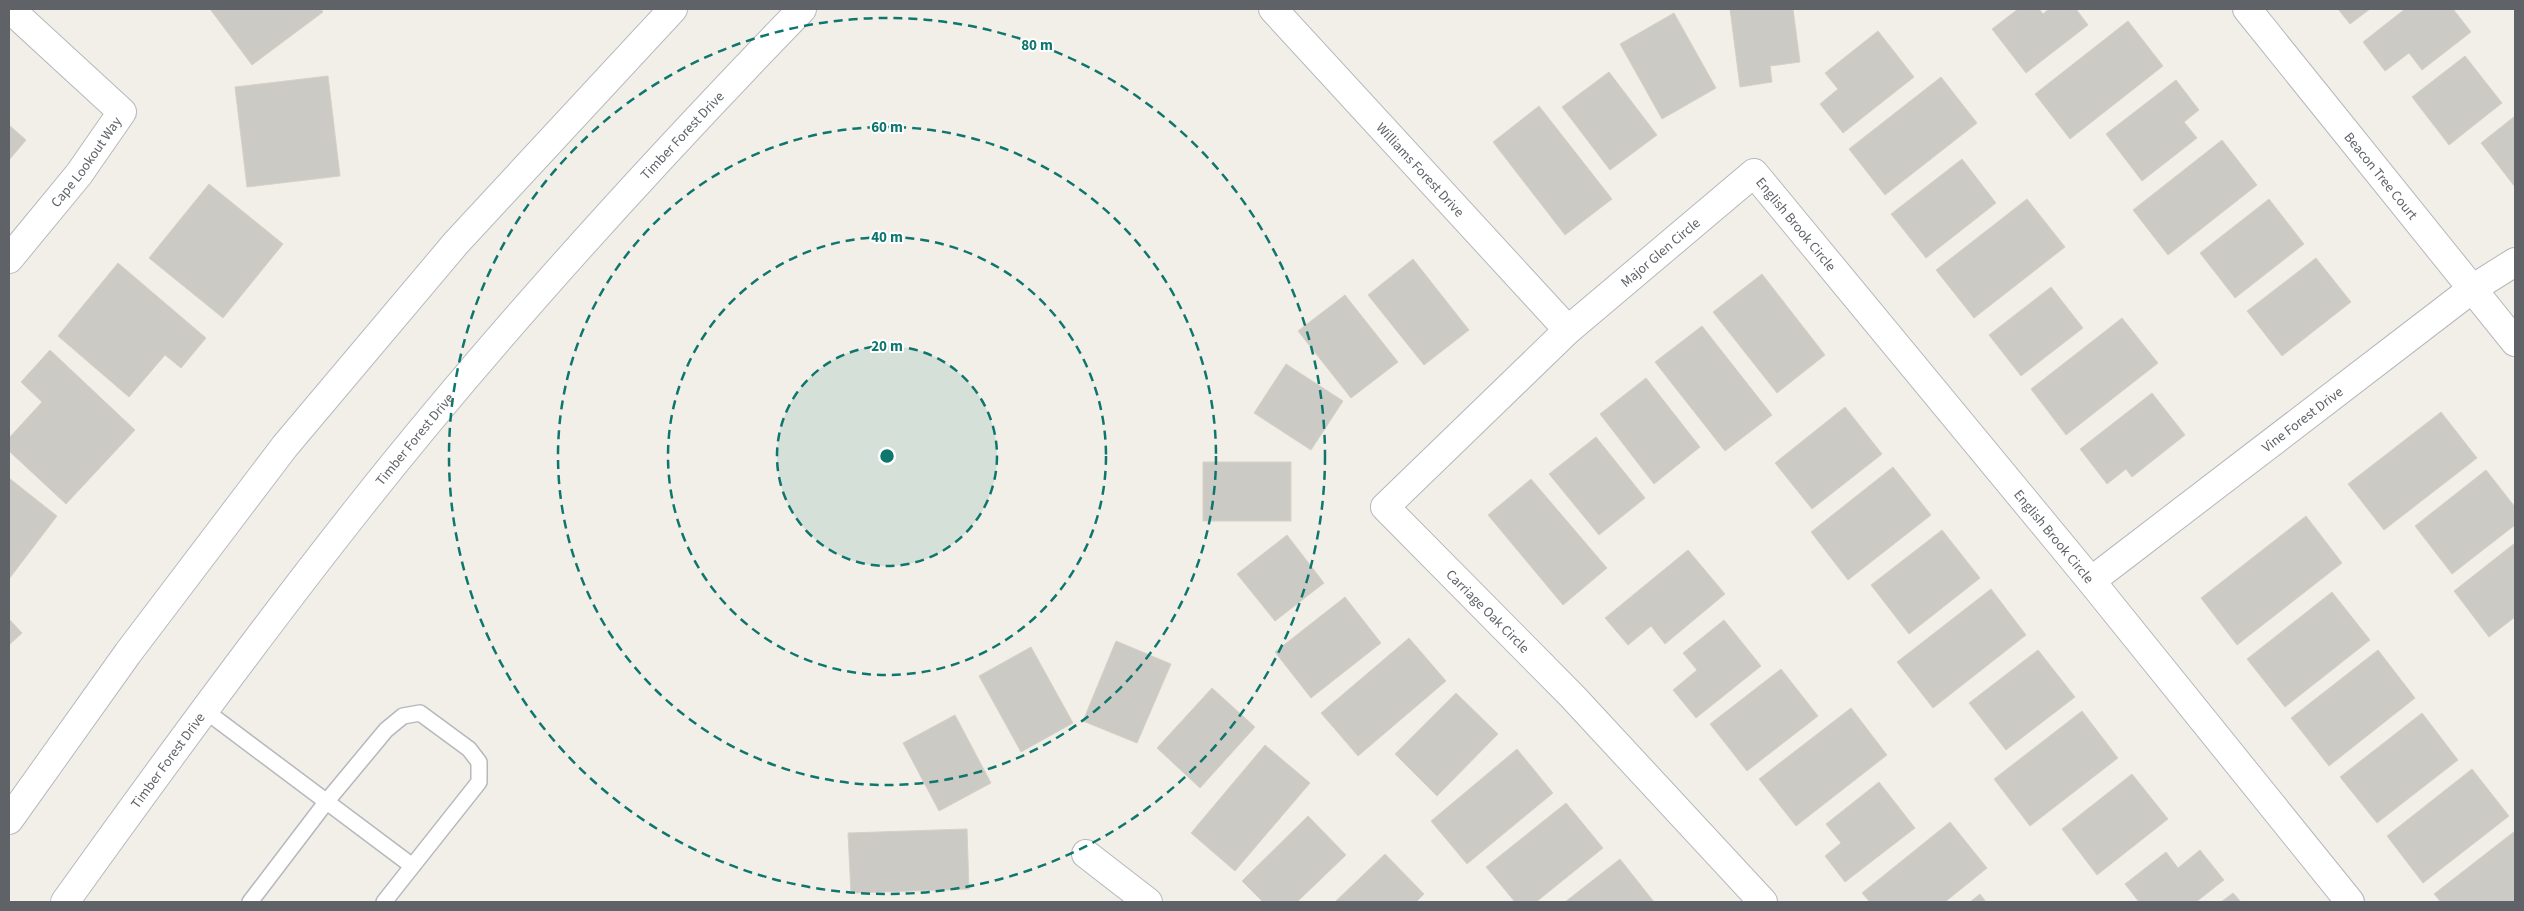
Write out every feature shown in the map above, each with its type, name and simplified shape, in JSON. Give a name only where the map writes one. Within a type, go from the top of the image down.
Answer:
[{"type":"street","name":"Cape Lookout Way","points":[[9,259],[79,174],[122,112],[10,9]]},
{"type":"street","points":[[9,820],[128,653],[285,446],[456,243],[673,9]]},
{"type":"street","name":"Timber Forest Drive","points":[[64,902],[203,709],[362,504],[530,303],[702,112],[802,9]]},
{"type":"street","name":"Williams Forest Drive","points":[[1273,9],[1568,330]]},
{"type":"street","name":"Beacon Tree Court","points":[[2247,9],[2515,342]]},
{"type":"street","name":"Major Glen Circle","points":[[1568,330],[1754,173]]},
{"type":"street","name":"English Brook Circle","points":[[1754,173],[2091,581],[2350,902]]},
{"type":"street","name":"Vine Forest Drive","points":[[2091,581],[2472,290],[2515,262]]},
{"type":"street","name":"Carriage Oak Circle","points":[[1568,330],[1385,507],[1572,696],[1763,902]]},
{"type":"street","points":[[1086,854],[1148,902]]},
{"type":"lane","points":[[203,709],[412,865]]},
{"type":"lane","points":[[250,902],[327,801],[386,730],[403,716],[420,712],[469,749],[479,762],[479,782],[384,902]]},
{"type":"building","points":[[210,9],[321,9],[323,12],[252,65]]},
{"type":"building","points":[[1730,9],[1793,9],[1800,62],[1770,66],[1772,82],[1740,87]]},
{"type":"building","points":[[2018,9],[2039,9],[2043,14],[2049,9],[2076,9],[2088,25],[2026,73],[1992,29]]},
{"type":"building","points":[[2338,9],[2370,9],[2350,24]]},
{"type":"building","points":[[2405,9],[2453,9],[2471,32],[2422,70],[2409,53],[2385,71],[2363,42]]},
{"type":"building","points":[[1674,13],[1716,88],[1662,119],[1620,44]]},
{"type":"building","points":[[2128,21],[2163,66],[2070,139],[2035,94]]},
{"type":"building","points":[[1878,31],[1914,77],[1843,133],[1820,104],[1838,89],[1825,73]]},
{"type":"building","points":[[2465,56],[2502,103],[2449,145],[2412,97]]},
{"type":"building","points":[[1609,72],[1657,135],[1610,170],[1562,107]]},
{"type":"building","points":[[328,76],[340,176],[247,187],[235,87]]},
{"type":"building","points":[[1941,77],[1977,123],[1885,195],[1849,149]]},
{"type":"building","points":[[2176,80],[2199,110],[2184,122],[2197,138],[2142,181],[2106,134]]},
{"type":"building","points":[[1539,106],[1612,199],[1565,235],[1493,142]]},
{"type":"building","points":[[2515,116],[2515,187],[2481,143]]},
{"type":"building","points":[[9,125],[26,140],[9,160]]},
{"type":"building","points":[[2222,140],[2257,185],[2168,255],[2133,210]]},
{"type":"building","points":[[1962,159],[1996,203],[1926,258],[1891,214]]},
{"type":"building","points":[[209,184],[283,244],[223,318],[149,258]]},
{"type":"building","points":[[2027,199],[2065,247],[1974,318],[1936,270]]},
{"type":"building","points":[[2269,199],[2304,244],[2235,298],[2200,253]]},
{"type":"building","points":[[2316,258],[2351,302],[2282,356],[2247,311]]},
{"type":"building","points":[[1413,259],[1469,330],[1424,365],[1368,295]]},
{"type":"building","points":[[118,263],[206,338],[181,368],[165,355],[129,397],[58,336]]},
{"type":"building","points":[[1762,274],[1825,355],[1777,393],[1713,312]]},
{"type":"building","points":[[2051,287],[2083,328],[2021,376],[1989,335]]},
{"type":"building","points":[[1345,295],[1398,362],[1351,398],[1298,331]]},
{"type":"building","points":[[2122,318],[2158,363],[2066,435],[2031,389]]},
{"type":"building","points":[[1702,326],[1772,415],[1725,451],[1655,362]]},
{"type":"building","points":[[50,350],[135,430],[66,504],[9,451],[9,438],[42,402],[21,382]]},
{"type":"building","points":[[1286,364],[1343,401],[1311,450],[1254,413]]},
{"type":"building","points":[[1646,378],[1700,447],[1654,484],[1600,414]]},
{"type":"building","points":[[2152,393],[2185,435],[2132,477],[2126,469],[2107,484],[2080,449]]},
{"type":"building","points":[[1845,407],[1882,454],[1812,509],[1775,463]]},
{"type":"building","points":[[2441,412],[2477,458],[2384,530],[2348,484]]},
{"type":"building","points":[[1596,437],[1645,498],[1599,535],[1549,474]]},
{"type":"building","points":[[1203,462],[1291,462],[1291,521],[1203,521]]},
{"type":"building","points":[[1893,467],[1931,515],[1848,580],[1811,532]]},
{"type":"building","points":[[2486,470],[2515,507],[2515,525],[2452,574],[2415,526]]},
{"type":"building","points":[[9,478],[57,516],[9,579]]},
{"type":"building","points":[[1531,479],[1607,568],[1563,605],[1488,515]]},
{"type":"building","points":[[2306,516],[2342,563],[2237,645],[2201,598]]},
{"type":"building","points":[[1942,530],[1980,578],[1909,634],[1871,585]]},
{"type":"building","points":[[1287,535],[1324,583],[1275,621],[1237,574]]},
{"type":"building","points":[[2515,543],[2515,617],[2489,637],[2454,591]]},
{"type":"building","points":[[1688,550],[1725,594],[1665,644],[1651,626],[1628,645],[1605,618]]},
{"type":"building","points":[[1991,589],[2026,635],[1933,708],[1897,662]]},
{"type":"building","points":[[2332,592],[2370,640],[2285,707],[2247,659]]},
{"type":"building","points":[[1345,597],[1381,643],[1311,698],[1275,652]]},
{"type":"building","points":[[9,619],[22,633],[9,645]]},
{"type":"building","points":[[1724,620],[1761,666],[1696,718],[1673,690],[1697,670],[1683,653]]},
{"type":"building","points":[[1409,638],[1446,681],[1358,756],[1321,713]]},
{"type":"building","points":[[1116,641],[1171,664],[1137,743],[1083,721]]},
{"type":"building","points":[[1031,647],[1073,723],[1021,752],[979,676]]},
{"type":"building","points":[[2038,650],[2075,697],[2006,750],[1969,703]]},
{"type":"building","points":[[2378,650],[2415,698],[2329,766],[2291,718]]},
{"type":"building","points":[[1781,669],[1818,716],[1747,771],[1710,724]]},
{"type":"building","points":[[1212,688],[1255,727],[1200,788],[1157,748]]},
{"type":"building","points":[[1456,693],[1498,734],[1437,796],[1395,754]]},
{"type":"building","points":[[1851,708],[1887,755],[1796,826],[1759,779]]},
{"type":"building","points":[[2082,711],[2118,758],[2030,826],[1994,779]]},
{"type":"building","points":[[2422,713],[2458,760],[2377,823],[2340,777]]},
{"type":"building","points":[[955,715],[991,783],[939,811],[903,743]]},
{"type":"building","points":[[1265,745],[1310,783],[1235,871],[1191,833]]},
{"type":"building","points":[[1517,749],[1553,793],[1467,864],[1431,821]]},
{"type":"building","points":[[2472,769],[2509,816],[2423,883],[2387,836]]},
{"type":"building","points":[[2132,774],[2168,819],[2097,875],[2062,829]]},
{"type":"building","points":[[1879,782],[1915,828],[1845,882],[1825,856],[1841,843],[1826,824]]},
{"type":"building","points":[[1566,803],[1603,848],[1536,902],[1515,902],[1486,867]]},
{"type":"building","points":[[1308,816],[1346,855],[1297,902],[1263,902],[1242,881]]},
{"type":"building","points":[[1950,822],[1987,868],[1945,902],[1870,902],[1862,893]]},
{"type":"building","points":[[967,829],[969,889],[851,893],[848,833]]},
{"type":"building","points":[[2515,831],[2515,902],[2441,902],[2434,894]]},
{"type":"building","points":[[2200,850],[2224,880],[2196,902],[2139,902],[2125,884],[2166,852],[2178,868]]},
{"type":"building","points":[[1385,854],[1424,894],[1416,902],[1335,902]]},
{"type":"building","points":[[1620,859],[1654,902],[1565,902]]},
{"type":"building","points":[[2233,893],[2241,902],[2221,902]]},
{"type":"building","points":[[1980,894],[1986,902],[1970,902]]}]
